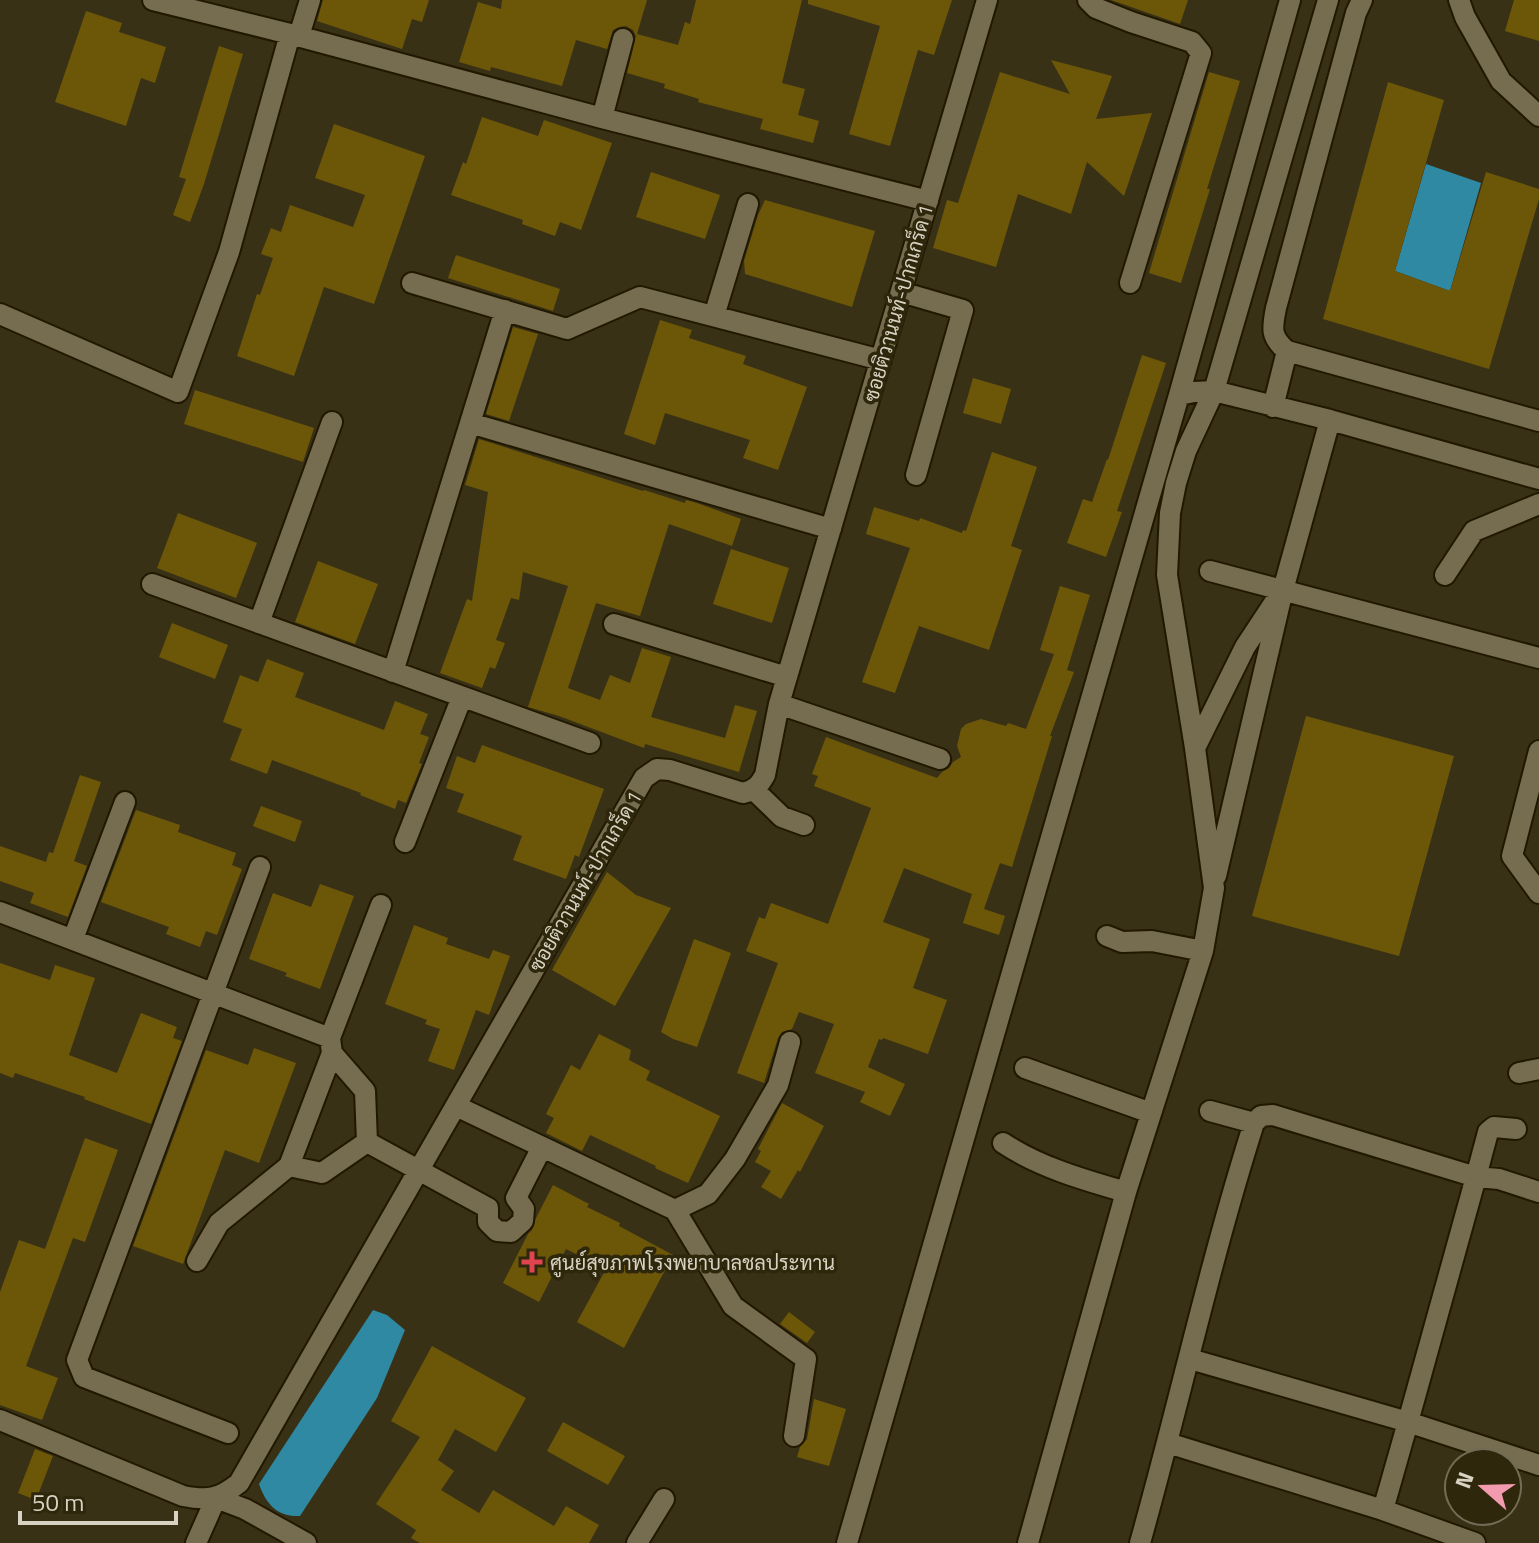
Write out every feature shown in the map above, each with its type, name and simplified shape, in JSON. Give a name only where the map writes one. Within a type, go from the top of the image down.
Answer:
[{"type":"street","points":[[153,0],[928,201]]},
{"type":"street","points":[[0,314],[178,392],[229,252],[294,35],[310,0]]},
{"type":"street","name":"ซอยติวานนท์-ปากเกร็ด 1","points":[[196,1543],[216,1498],[239,1483],[644,778],[657,769],[670,770],[743,793],[754,790],[765,775],[779,704],[987,0]]},
{"type":"street","points":[[1088,0],[1096,8],[1192,42],[1201,53],[1130,283]]},
{"type":"street","points":[[847,1543],[1290,0]]},
{"type":"street","points":[[1214,888],[1167,575],[1170,513],[1186,451],[1214,391],[1328,0]]},
{"type":"street","points":[[1362,0],[1272,328],[1279,344],[1287,351],[1539,421]]},
{"type":"street","points":[[1459,0],[1465,17],[1501,81],[1539,116]]},
{"type":"street","points":[[602,118],[623,39]]},
{"type":"street","points":[[714,316],[748,204]]},
{"type":"street","points":[[412,283],[567,329],[640,297],[881,360]]},
{"type":"street","points":[[901,292],[963,310],[916,475]]},
{"type":"street","points":[[393,672],[505,310]]},
{"type":"street","points":[[1273,407],[1287,351]]},
{"type":"street","points":[[1179,395],[1214,391],[1539,479]]},
{"type":"street","points":[[1028,1543],[1126,1192],[1203,951],[1214,888],[1283,590],[1330,420]]},
{"type":"street","points":[[259,623],[332,422]]},
{"type":"street","points":[[470,423],[831,529]]},
{"type":"street","points":[[1445,575],[1474,531],[1539,504]]},
{"type":"street","points":[[1210,571],[1539,658]]},
{"type":"street","points":[[152,584],[590,743]]},
{"type":"street","points":[[1195,748],[1245,647],[1283,590]]},
{"type":"street","points":[[614,624],[787,677]]},
{"type":"street","points":[[405,842],[462,697]]},
{"type":"street","points":[[779,704],[940,759]]},
{"type":"street","points":[[1539,751],[1512,856],[1539,893]]},
{"type":"street","points":[[754,790],[782,817],[804,825]]},
{"type":"street","points":[[73,939],[125,802]]},
{"type":"street","points":[[228,1433],[84,1377],[77,1360],[260,867]]},
{"type":"street","points":[[197,1261],[219,1223],[289,1166],[381,905]]},
{"type":"street","points":[[0,912],[213,993],[331,1045],[365,1091],[367,1142]]},
{"type":"street","points":[[1107,936],[1122,942],[1152,941],[1203,951]]},
{"type":"street","points":[[675,1210],[708,1194],[735,1159],[778,1085],[790,1042]]},
{"type":"street","points":[[1025,1068],[1151,1113]]},
{"type":"street","points":[[456,1106],[675,1210],[733,1306],[806,1359],[794,1436]]},
{"type":"street","points":[[1210,1111],[1254,1123]]},
{"type":"street","points":[[1140,1543],[1234,1185],[1254,1123],[1261,1116],[1273,1115],[1476,1177],[1499,1179],[1539,1192]]},
{"type":"street","points":[[1383,1510],[1488,1132],[1494,1127],[1516,1129]]},
{"type":"street","points":[[367,1142],[488,1208],[488,1222],[497,1231],[511,1232],[523,1221],[524,1209],[516,1198],[542,1147]]},
{"type":"street","points":[[289,1166],[322,1173],[367,1142]]},
{"type":"street","points":[[1003,1143],[1016,1152],[1082,1179],[1126,1192]]},
{"type":"street","points":[[1190,1359],[1408,1422],[1539,1465]]},
{"type":"street","points":[[0,1420],[183,1496],[216,1498],[245,1509],[306,1543]]},
{"type":"street","points":[[1168,1443],[1383,1510],[1475,1543]]},
{"type":"street","points":[[637,1543],[664,1499]]},
{"type":"water","points":[[1426,164],[1481,183],[1450,291],[1395,271]]},
{"type":"water","points":[[373,1310],[387,1315],[405,1330],[377,1398],[300,1516],[279,1512],[265,1498],[259,1484]]},
{"type":"building","points":[[323,0],[429,0],[422,22],[412,19],[402,49],[317,21]]},
{"type":"building","points":[[502,0],[647,0],[637,34],[678,45],[685,22],[690,24],[696,0],[802,0],[782,83],[805,89],[798,115],[819,121],[813,143],[760,129],[763,119],[698,102],[699,99],[664,88],[665,84],[627,73],[636,36],[626,26],[613,30],[607,49],[576,40],[562,86],[459,62],[478,2],[501,9]]},
{"type":"building","points":[[808,0],[952,0],[934,55],[918,50],[890,146],[849,134],[880,26],[808,4]]},
{"type":"building","points":[[1111,0],[1188,0],[1180,24]]},
{"type":"building","points":[[1514,0],[1539,0],[1539,41],[1505,31]]},
{"type":"building","points":[[86,11],[122,23],[119,32],[166,47],[155,83],[141,78],[126,126],[55,102]]},
{"type":"building","points":[[219,46],[243,54],[190,222],[173,215],[186,179],[179,177]]},
{"type":"building","points":[[1051,60],[1112,76],[1096,119],[1152,113],[1124,196],[1087,162],[1071,214],[1018,194],[996,267],[933,248],[947,200],[958,203],[1000,72],[1070,94]]},
{"type":"building","points":[[1209,72],[1240,81],[1181,283],[1149,273]]},
{"type":"building","points":[[1388,82],[1444,100],[1395,271],[1450,291],[1486,172],[1539,189],[1539,199],[1489,369],[1323,319]]},
{"type":"building","points":[[482,117],[538,136],[544,120],[612,143],[581,230],[560,222],[555,236],[522,224],[523,220],[451,195],[463,162],[466,164]]},
{"type":"building","points":[[334,124],[425,156],[374,304],[324,287],[294,376],[237,356],[257,294],[260,295],[273,258],[261,254],[271,228],[281,232],[290,205],[353,227],[365,195],[315,178]]},
{"type":"building","points":[[651,172],[720,195],[705,239],[636,217]]},
{"type":"building","points":[[765,200],[875,231],[852,307],[745,274],[744,261]]},
{"type":"building","points":[[456,255],[560,289],[553,311],[448,278]]},
{"type":"building","points":[[660,320],[692,330],[689,338],[746,356],[743,364],[807,387],[778,470],[743,458],[750,440],[665,413],[655,445],[624,434]]},
{"type":"building","points":[[513,327],[538,334],[509,421],[486,414]]},
{"type":"building","points":[[1142,355],[1166,363],[1117,511],[1122,512],[1106,557],[1067,543],[1083,499],[1092,502]]},
{"type":"building","points":[[973,378],[1011,389],[1001,424],[963,413]]},
{"type":"building","points":[[195,390],[314,428],[303,462],[184,424]]},
{"type":"building","points":[[479,439],[643,491],[685,503],[686,500],[697,503],[741,519],[732,546],[669,524],[640,616],[596,603],[568,688],[600,700],[610,675],[630,683],[642,648],[671,657],[651,717],[725,738],[735,705],[757,711],[739,772],[645,744],[644,748],[528,707],[568,586],[523,572],[519,600],[511,598],[496,640],[505,643],[495,669],[490,667],[482,688],[440,673],[467,599],[472,601],[488,492],[465,485]]},
{"type":"building","points":[[992,452],[1037,467],[1011,546],[1022,550],[989,650],[919,626],[895,693],[862,682],[910,548],[866,534],[874,507],[919,521],[920,518],[962,533],[966,531]]},
{"type":"building","points":[[178,513],[257,543],[236,598],[157,568]]},
{"type":"building","points":[[731,549],[789,568],[772,623],[713,604]]},
{"type":"building","points":[[318,561],[378,584],[355,644],[295,622]]},
{"type":"building","points":[[1060,586],[1090,595],[1067,670],[1074,672],[1050,736],[1012,867],[1000,863],[984,909],[1005,916],[999,935],[963,923],[972,894],[904,868],[883,922],[930,939],[913,988],[947,1000],[928,1054],[879,1039],[868,1067],[905,1084],[890,1116],[860,1102],[865,1092],[815,1073],[834,1024],[799,1012],[792,1029],[782,1032],[778,1038],[764,1083],[737,1073],[778,963],[746,951],[759,917],[765,919],[771,903],[828,924],[871,808],[814,786],[818,776],[812,774],[826,737],[937,778],[961,757],[957,746],[961,729],[966,724],[981,719],[1026,729],[1054,654],[1040,650]]},
{"type":"building","points":[[172,623],[228,645],[215,679],[159,657]]},
{"type":"building","points":[[267,659],[304,673],[295,697],[384,730],[395,701],[428,714],[420,734],[429,737],[406,803],[398,800],[395,809],[272,760],[267,774],[230,760],[242,729],[223,722],[240,675],[258,682]]},
{"type":"building","points":[[1306,716],[1454,756],[1399,956],[1252,916]]},
{"type":"building","points":[[482,745],[604,789],[579,857],[575,855],[566,879],[513,860],[522,836],[457,812],[464,794],[446,788],[457,756],[475,763]]},
{"type":"building","points":[[80,775],[101,782],[74,861],[87,866],[68,917],[30,903],[34,893],[0,881],[0,846],[46,862],[49,852],[53,853]]},
{"type":"building","points":[[261,806],[302,821],[295,842],[253,826]]},
{"type":"building","points":[[136,810],[180,825],[178,832],[236,853],[232,865],[242,869],[217,935],[206,931],[200,947],[166,934],[169,927],[101,902]]},
{"type":"building","points":[[607,872],[636,895],[671,908],[615,1006],[552,970]]},
{"type":"building","points":[[320,884],[354,896],[320,989],[249,959],[273,893],[311,907]]},
{"type":"building","points":[[414,925],[448,938],[446,944],[489,959],[493,950],[510,956],[489,1015],[476,1010],[454,1070],[428,1061],[440,1029],[425,1024],[427,1020],[385,1004]]},
{"type":"building","points":[[694,939],[731,953],[697,1047],[661,1032]]},
{"type":"building","points":[[0,963],[50,980],[55,965],[95,978],[69,1055],[117,1073],[141,1013],[177,1027],[173,1038],[182,1041],[151,1124],[15,1073],[13,1078],[0,1073]]},
{"type":"building","points":[[599,1034],[631,1050],[629,1060],[650,1071],[646,1080],[720,1116],[688,1183],[590,1135],[582,1151],[546,1133],[554,1118],[546,1114],[571,1065],[580,1070]]},
{"type":"building","points":[[254,1048],[296,1063],[259,1163],[225,1150],[183,1264],[133,1246],[206,1050],[248,1065]]},
{"type":"building","points":[[782,1103],[824,1126],[800,1172],[798,1170],[781,1199],[761,1187],[771,1171],[755,1162],[761,1151],[758,1149]]},
{"type":"building","points":[[85,1138],[118,1150],[85,1242],[73,1238],[26,1366],[58,1378],[42,1420],[0,1405],[0,1292],[19,1240],[45,1249]]},
{"type":"building","points":[[553,1185],[673,1255],[624,1348],[577,1322],[606,1269],[566,1249],[539,1302],[503,1283]]},
{"type":"building","points":[[789,1312],[815,1332],[807,1343],[780,1324]]},
{"type":"building","points":[[432,1346],[526,1398],[496,1452],[455,1429],[438,1460],[454,1471],[441,1490],[479,1513],[493,1490],[554,1526],[566,1506],[599,1525],[589,1543],[420,1543],[411,1538],[416,1530],[376,1504],[420,1437],[391,1421]]},
{"type":"building","points":[[814,1399],[846,1409],[829,1466],[797,1457],[807,1439]]},
{"type":"building","points":[[563,1422],[625,1456],[608,1485],[547,1451]]},
{"type":"building","points":[[35,1449],[53,1456],[36,1500],[18,1493]]},
{"type":"place","name":"ศูนย์สุขภาพโรงพยาบาลชลประทาน","points":[[532,1262]]}]
